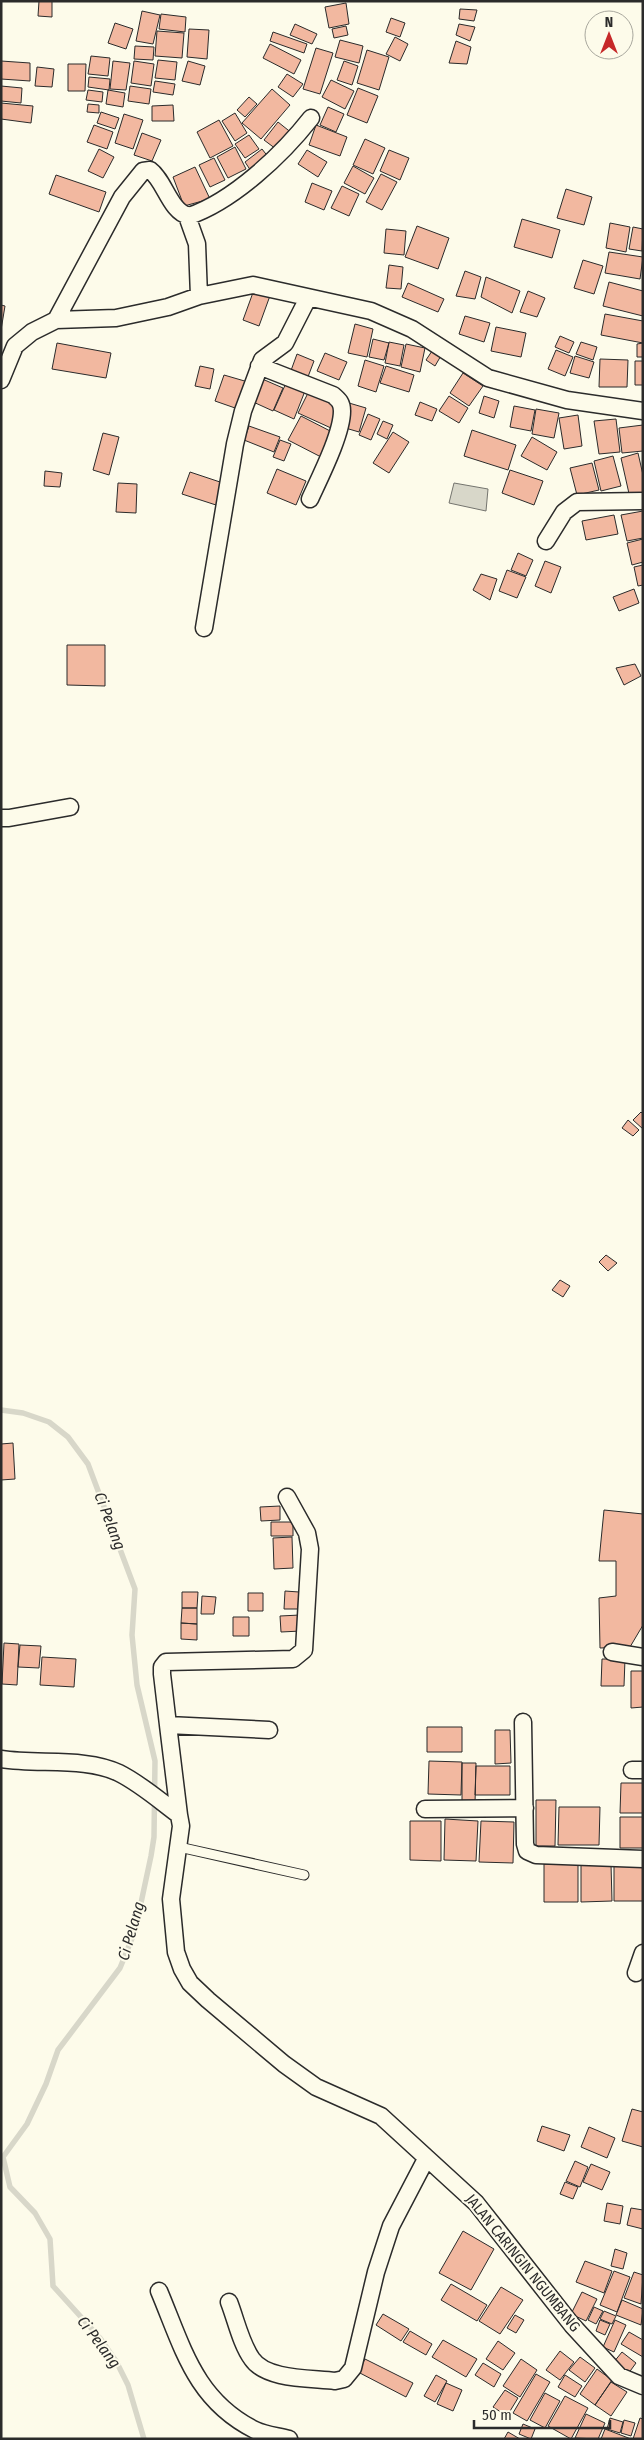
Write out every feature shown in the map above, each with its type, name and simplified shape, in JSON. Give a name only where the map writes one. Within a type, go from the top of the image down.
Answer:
[{"type":"street","points":[[187,216],[222,199],[255,175],[274,159],[311,118]]},
{"type":"street","points":[[56,320],[122,197],[143,171],[150,170],[156,174],[174,203],[187,216],[197,244],[199,296]]},
{"type":"street","points":[[1,380],[15,346],[32,332],[56,320],[116,318],[168,307],[199,296],[253,285],[371,311],[389,318],[412,330],[488,378],[567,400],[643,412]]},
{"type":"street","points":[[204,628],[235,444],[243,411],[262,360],[285,343],[308,298]]},
{"type":"street","points":[[259,366],[333,395],[340,401],[342,411],[339,426],[326,464],[310,499]]},
{"type":"street","points":[[546,541],[564,512],[577,502],[643,501]]},
{"type":"street","points":[[1,818],[70,807]]},
{"type":"street","name":"JALAN CARINGIN NGUMBANG","points":[[287,1498],[307,1533],[310,1549],[304,1650],[293,1659],[166,1662],[162,1667],[181,1826],[171,1900],[176,1952],[182,1969],[190,1983],[208,2000],[284,2064],[316,2087],[381,2116],[476,2203],[572,2325],[614,2371],[619,2376],[643,2386]]},
{"type":"street","points":[[612,1652],[643,1657]]},
{"type":"street","points":[[523,1722],[525,1844],[531,1854],[643,1859]]},
{"type":"street","points":[[168,1725],[269,1730]]},
{"type":"street","points":[[1,1759],[95,1766],[119,1773],[145,1789],[179,1815]]},
{"type":"street","points":[[425,1809],[525,1808]]},
{"type":"street","points":[[636,1973],[643,1953]]},
{"type":"street","points":[[229,2302],[251,2358],[268,2373],[335,2381],[344,2379],[353,2368],[376,2272],[391,2226],[426,2159]]},
{"type":"street","points":[[159,2291],[192,2369],[209,2395],[219,2406],[256,2430],[289,2439]]},
{"type":"lane","points":[[179,1847],[304,1874]]},
{"type":"shaded area","points":[[454,483],[488,489],[486,511],[449,503]]},
{"type":"building","points":[[39,1],[52,1],[52,17],[38,16]]},
{"type":"building","points":[[346,3],[349,24],[329,28],[325,7]]},
{"type":"building","points":[[460,9],[477,10],[474,21],[459,19]]},
{"type":"building","points":[[142,11],[160,15],[153,44],[136,41]]},
{"type":"building","points":[[161,14],[186,17],[185,32],[159,29]]},
{"type":"building","points":[[391,18],[405,23],[400,37],[386,32]]},
{"type":"building","points":[[115,23],[133,29],[126,49],[108,43]]},
{"type":"building","points":[[295,24],[317,34],[312,44],[290,35]]},
{"type":"building","points":[[459,24],[475,27],[470,41],[456,35]]},
{"type":"building","points":[[346,26],[348,35],[334,38],[332,29]]},
{"type":"building","points":[[189,29],[209,30],[207,59],[187,57]]},
{"type":"building","points":[[157,31],[184,33],[182,58],[155,56]]},
{"type":"building","points":[[273,32],[307,44],[304,53],[270,41]]},
{"type":"building","points":[[395,37],[408,44],[400,61],[386,54]]},
{"type":"building","points":[[340,40],[363,46],[359,63],[335,57]]},
{"type":"building","points":[[456,41],[471,47],[467,64],[449,63]]},
{"type":"building","points":[[270,44],[301,60],[294,74],[263,58]]},
{"type":"building","points":[[135,46],[154,47],[153,60],[134,59]]},
{"type":"building","points":[[316,48],[333,53],[320,94],[303,89]]},
{"type":"building","points":[[367,50],[389,57],[379,90],[357,83]]},
{"type":"building","points":[[91,56],[110,58],[108,76],[88,74]]},
{"type":"building","points":[[158,60],[177,62],[175,80],[155,78]]},
{"type":"building","points":[[1,61],[30,63],[30,81],[1,79]]},
{"type":"building","points":[[113,61],[130,63],[126,90],[110,89]]},
{"type":"building","points":[[134,61],[154,64],[151,86],[131,83]]},
{"type":"building","points":[[188,61],[205,66],[200,85],[182,81]]},
{"type":"building","points":[[344,61],[358,66],[352,85],[337,80]]},
{"type":"building","points":[[68,64],[86,64],[85,91],[68,91]]},
{"type":"building","points":[[37,67],[54,69],[52,87],[35,86]]},
{"type":"building","points":[[287,74],[303,84],[293,97],[278,87]]},
{"type":"building","points":[[89,77],[110,79],[109,90],[88,87]]},
{"type":"building","points":[[331,80],[354,91],[345,109],[322,97]]},
{"type":"building","points":[[155,81],[175,84],[173,95],[153,92]]},
{"type":"building","points":[[1,86],[22,88],[21,103],[1,101]]},
{"type":"building","points":[[130,86],[151,89],[149,104],[128,101]]},
{"type":"building","points":[[358,88],[378,96],[367,123],[347,115]]},
{"type":"building","points":[[272,89],[290,105],[261,139],[242,123]]},
{"type":"building","points":[[88,90],[103,92],[102,102],[86,100]]},
{"type":"building","points":[[108,90],[125,93],[123,107],[106,104]]},
{"type":"building","points":[[249,97],[257,104],[245,117],[237,110]]},
{"type":"building","points":[[1,103],[33,106],[31,123],[1,119]]},
{"type":"building","points":[[88,104],[99,105],[99,113],[87,112]]},
{"type":"building","points":[[173,105],[174,121],[152,121],[152,106]]},
{"type":"building","points":[[328,107],[344,114],[336,132],[320,125]]},
{"type":"building","points":[[101,112],[119,118],[115,129],[97,123]]},
{"type":"building","points":[[235,113],[247,133],[235,141],[222,121]]},
{"type":"building","points":[[124,114],[143,120],[133,149],[115,143]]},
{"type":"building","points":[[219,120],[233,146],[210,158],[197,132]]},
{"type":"building","points":[[278,122],[293,134],[280,152],[264,140]]},
{"type":"building","points":[[94,125],[113,132],[107,149],[87,142]]},
{"type":"building","points":[[316,125],[347,137],[340,156],[309,145]]},
{"type":"building","points":[[142,133],[161,140],[152,161],[134,155]]},
{"type":"building","points":[[249,135],[259,149],[245,158],[235,144]]},
{"type":"building","points":[[365,139],[385,148],[373,174],[353,165]]},
{"type":"building","points":[[235,147],[246,169],[228,178],[217,157]]},
{"type":"building","points":[[99,149],[114,157],[103,178],[88,171]]},
{"type":"building","points":[[262,149],[269,158],[251,171],[245,162]]},
{"type":"building","points":[[307,150],[327,162],[318,177],[298,164]]},
{"type":"building","points":[[389,150],[409,158],[400,180],[380,171]]},
{"type":"building","points":[[214,158],[225,180],[210,187],[199,165]]},
{"type":"building","points":[[353,166],[374,178],[365,194],[344,183]]},
{"type":"building","points":[[195,167],[210,199],[184,206],[173,177]]},
{"type":"building","points":[[381,174],[397,182],[382,210],[366,202]]},
{"type":"building","points":[[56,175],[106,192],[99,212],[49,194]]},
{"type":"building","points":[[312,183],[332,191],[324,210],[305,202]]},
{"type":"building","points":[[342,186],[359,194],[349,216],[331,208]]},
{"type":"building","points":[[566,189],[592,197],[584,225],[557,218]]},
{"type":"building","points":[[522,219],[560,230],[552,258],[514,247]]},
{"type":"building","points":[[610,223],[630,227],[626,252],[606,248]]},
{"type":"building","points":[[417,226],[449,238],[438,269],[405,257]]},
{"type":"building","points":[[633,227],[643,229],[642,251],[629,249]]},
{"type":"building","points":[[386,229],[406,231],[404,255],[384,253]]},
{"type":"building","points":[[609,252],[643,257],[640,279],[605,273]]},
{"type":"building","points":[[583,260],[603,266],[594,294],[574,288]]},
{"type":"building","points":[[389,265],[403,267],[401,289],[386,288]]},
{"type":"building","points":[[465,271],[481,277],[475,299],[456,296]]},
{"type":"building","points":[[486,277],[520,291],[512,313],[481,297]]},
{"type":"building","points":[[609,282],[643,291],[643,316],[603,306]]},
{"type":"building","points":[[408,283],[444,299],[438,312],[402,297]]},
{"type":"building","points":[[255,287],[271,293],[259,326],[243,320]]},
{"type":"building","points":[[528,291],[545,298],[537,317],[520,312]]},
{"type":"building","points":[[1,305],[5,306],[1,330]]},
{"type":"building","points":[[605,314],[643,321],[643,343],[601,335]]},
{"type":"building","points":[[465,316],[490,323],[484,342],[459,334]]},
{"type":"building","points":[[355,324],[373,329],[367,357],[348,353]]},
{"type":"building","points":[[496,327],[526,333],[521,357],[491,351]]},
{"type":"building","points":[[560,336],[574,342],[569,353],[555,347]]},
{"type":"building","points":[[373,339],[389,343],[384,360],[369,357]]},
{"type":"building","points":[[389,342],[404,345],[400,366],[385,363]]},
{"type":"building","points":[[581,342],[597,347],[593,360],[576,354]]},
{"type":"building","points":[[57,343],[111,353],[106,378],[52,369]]},
{"type":"building","points":[[643,343],[643,357],[637,357],[637,344]]},
{"type":"building","points":[[406,344],[425,348],[420,372],[401,367]]},
{"type":"building","points":[[434,348],[442,354],[435,366],[426,360]]},
{"type":"building","points":[[556,350],[573,357],[565,376],[548,369]]},
{"type":"building","points":[[325,353],[347,362],[339,380],[317,371]]},
{"type":"building","points":[[297,354],[314,361],[306,382],[289,376]]},
{"type":"building","points":[[575,356],[594,362],[589,378],[570,373]]},
{"type":"building","points":[[600,359],[628,360],[627,387],[599,387]]},
{"type":"building","points":[[365,360],[384,366],[376,392],[358,386]]},
{"type":"building","points":[[635,361],[643,361],[643,385],[635,385]]},
{"type":"building","points":[[200,366],[214,369],[210,389],[195,386]]},
{"type":"building","points":[[386,366],[414,375],[409,392],[380,383]]},
{"type":"building","points":[[463,373],[483,386],[469,406],[450,393]]},
{"type":"building","points":[[224,375],[248,382],[238,409],[215,401]]},
{"type":"building","points":[[260,378],[283,388],[273,411],[251,401]]},
{"type":"building","points":[[286,383],[305,391],[294,419],[274,410]]},
{"type":"building","points":[[309,391],[340,406],[331,428],[298,413]]},
{"type":"building","points":[[449,396],[468,408],[459,423],[439,411]]},
{"type":"building","points":[[484,396],[499,401],[494,418],[479,413]]},
{"type":"building","points":[[420,402],[437,409],[432,421],[415,415]]},
{"type":"building","points":[[349,403],[366,408],[359,432],[342,427]]},
{"type":"building","points":[[514,406],[535,410],[531,431],[510,427]]},
{"type":"building","points":[[536,409],[559,413],[554,438],[532,434]]},
{"type":"building","points":[[368,414],[380,419],[371,440],[359,435]]},
{"type":"building","points":[[578,415],[582,446],[564,449],[559,418]]},
{"type":"building","points":[[301,416],[336,434],[323,458],[288,440]]},
{"type":"building","points":[[616,419],[620,452],[599,454],[594,421]]},
{"type":"building","points":[[383,421],[393,425],[387,439],[377,434]]},
{"type":"building","points":[[643,425],[643,451],[622,453],[619,428]]},
{"type":"building","points":[[249,426],[280,437],[274,452],[244,440]]},
{"type":"building","points":[[472,430],[516,445],[508,470],[464,456]]},
{"type":"building","points":[[393,432],[409,442],[389,473],[373,463]]},
{"type":"building","points":[[103,433],[119,437],[109,475],[93,470]]},
{"type":"building","points":[[532,437],[557,452],[547,470],[521,456]]},
{"type":"building","points":[[280,440],[291,444],[284,461],[273,457]]},
{"type":"building","points":[[638,453],[643,475],[643,495],[630,498],[621,458]]},
{"type":"building","points":[[613,456],[621,486],[601,491],[594,461]]},
{"type":"building","points":[[592,463],[599,490],[577,495],[570,468]]},
{"type":"building","points":[[277,469],[306,481],[296,505],[267,493]]},
{"type":"building","points":[[510,470],[543,481],[534,505],[502,493]]},
{"type":"building","points":[[45,471],[62,473],[60,487],[44,486]]},
{"type":"building","points":[[190,472],[223,483],[216,505],[182,494]]},
{"type":"building","points":[[118,483],[137,484],[136,513],[116,512]]},
{"type":"building","points":[[643,511],[643,538],[627,541],[621,515]]},
{"type":"building","points":[[614,515],[618,534],[586,540],[582,521]]},
{"type":"building","points":[[643,539],[643,562],[632,565],[627,543]]},
{"type":"building","points":[[518,553],[533,560],[526,576],[511,570]]},
{"type":"building","points":[[545,561],[561,567],[551,593],[535,586]]},
{"type":"building","points":[[643,565],[643,585],[638,586],[634,567]]},
{"type":"building","points":[[507,570],[526,577],[517,598],[499,591]]},
{"type":"building","points":[[481,574],[497,579],[490,600],[473,590]]},
{"type":"building","points":[[634,589],[639,603],[619,611],[613,597]]},
{"type":"building","points":[[67,645],[105,645],[105,686],[67,685]]},
{"type":"building","points":[[635,664],[641,676],[624,685],[616,668]]},
{"type":"building","points":[[641,1112],[643,1114],[643,1129],[633,1120]]},
{"type":"building","points":[[628,1120],[639,1130],[633,1136],[622,1128]]},
{"type":"building","points":[[606,1255],[617,1263],[608,1271],[599,1262]]},
{"type":"building","points":[[560,1280],[570,1286],[563,1297],[552,1290]]},
{"type":"building","points":[[13,1443],[15,1479],[1,1480],[1,1444]]},
{"type":"building","points":[[280,1506],[280,1520],[261,1521],[260,1507]]},
{"type":"building","points":[[604,1510],[643,1514],[643,1625],[630,1647],[600,1648],[599,1598],[616,1596],[616,1561],[599,1561]]},
{"type":"building","points":[[271,1522],[293,1522],[293,1536],[271,1536]]},
{"type":"building","points":[[292,1537],[293,1568],[274,1569],[273,1538]]},
{"type":"building","points":[[285,1591],[299,1592],[298,1609],[284,1609]]},
{"type":"building","points":[[182,1592],[198,1592],[197,1608],[182,1608]]},
{"type":"building","points":[[248,1593],[263,1593],[263,1611],[248,1611]]},
{"type":"building","points":[[202,1596],[216,1597],[214,1614],[201,1614]]},
{"type":"building","points":[[182,1608],[197,1608],[197,1624],[181,1623]]},
{"type":"building","points":[[300,1615],[301,1631],[281,1632],[280,1616]]},
{"type":"building","points":[[233,1617],[249,1617],[249,1636],[233,1636]]},
{"type":"building","points":[[181,1623],[197,1624],[197,1640],[181,1639]]},
{"type":"building","points":[[4,1643],[19,1644],[17,1685],[2,1684]]},
{"type":"building","points":[[20,1645],[41,1646],[39,1668],[18,1667]]},
{"type":"building","points":[[42,1657],[76,1659],[74,1687],[40,1685]]},
{"type":"building","points":[[602,1659],[625,1659],[624,1686],[601,1686]]},
{"type":"building","points":[[631,1671],[643,1671],[643,1707],[631,1708]]},
{"type":"building","points":[[427,1727],[462,1727],[462,1752],[427,1752]]},
{"type":"building","points":[[495,1730],[510,1730],[511,1763],[495,1764]]},
{"type":"building","points":[[429,1761],[462,1762],[461,1795],[428,1794]]},
{"type":"building","points":[[462,1763],[476,1763],[475,1804],[462,1804]]},
{"type":"building","points":[[476,1766],[510,1766],[510,1795],[475,1795]]},
{"type":"building","points":[[621,1783],[643,1783],[643,1813],[620,1813]]},
{"type":"building","points":[[536,1800],[556,1800],[555,1846],[536,1846]]},
{"type":"building","points":[[559,1807],[600,1807],[599,1845],[558,1845]]},
{"type":"building","points":[[620,1817],[643,1817],[643,1848],[620,1848]]},
{"type":"building","points":[[445,1819],[478,1821],[476,1861],[444,1860]]},
{"type":"building","points":[[410,1821],[441,1821],[441,1861],[410,1860]]},
{"type":"building","points":[[481,1821],[514,1822],[513,1863],[479,1862]]},
{"type":"building","points":[[544,1864],[578,1864],[578,1902],[544,1902]]},
{"type":"building","points":[[581,1864],[611,1864],[612,1901],[581,1902]]},
{"type":"building","points":[[614,1865],[643,1865],[643,1901],[614,1901]]},
{"type":"building","points":[[632,2109],[643,2112],[643,2147],[622,2141]]},
{"type":"building","points":[[542,2126],[570,2135],[564,2151],[537,2141]]},
{"type":"building","points":[[589,2127],[615,2138],[607,2158],[581,2147]]},
{"type":"building","points":[[575,2161],[588,2167],[580,2187],[566,2181]]},
{"type":"building","points":[[591,2164],[610,2172],[602,2190],[583,2182]]},
{"type":"building","points":[[565,2182],[578,2187],[573,2199],[560,2194]]},
{"type":"building","points":[[607,2203],[623,2206],[620,2224],[604,2221]]},
{"type":"building","points":[[631,2208],[643,2210],[643,2229],[627,2225]]},
{"type":"building","points":[[463,2231],[494,2249],[471,2290],[439,2273]]},
{"type":"building","points":[[615,2249],[627,2253],[623,2269],[611,2266]]},
{"type":"building","points":[[585,2261],[612,2271],[604,2293],[576,2282]]},
{"type":"building","points":[[614,2271],[630,2277],[617,2312],[600,2305]]},
{"type":"building","points":[[634,2272],[643,2275],[641,2304],[624,2298]]},
{"type":"building","points":[[451,2284],[487,2305],[477,2321],[441,2300]]},
{"type":"building","points":[[501,2287],[523,2300],[500,2334],[479,2321]]},
{"type":"building","points":[[582,2292],[597,2299],[586,2321],[571,2314]]},
{"type":"building","points":[[622,2300],[643,2309],[641,2325],[616,2315]]},
{"type":"building","points":[[594,2307],[603,2311],[596,2324],[588,2320]]},
{"type":"building","points":[[604,2311],[616,2316],[612,2324],[600,2319]]},
{"type":"building","points":[[383,2314],[409,2329],[401,2341],[376,2325]]},
{"type":"building","points":[[515,2315],[524,2320],[516,2333],[507,2328]]},
{"type":"building","points":[[600,2320],[610,2324],[605,2335],[596,2331]]},
{"type":"building","points":[[615,2320],[626,2325],[614,2352],[603,2347]]},
{"type":"building","points":[[410,2331],[432,2344],[426,2355],[403,2342]]},
{"type":"building","points":[[629,2332],[643,2340],[643,2357],[621,2344]]},
{"type":"building","points":[[443,2340],[477,2359],[466,2377],[432,2357]]},
{"type":"building","points":[[498,2341],[515,2353],[503,2370],[486,2359]]},
{"type":"building","points":[[560,2351],[574,2362],[560,2380],[546,2370]]},
{"type":"building","points":[[622,2352],[636,2363],[628,2374],[613,2363]]},
{"type":"building","points":[[580,2357],[595,2368],[585,2382],[569,2370]]},
{"type":"building","points":[[365,2359],[413,2383],[406,2397],[358,2372]]},
{"type":"building","points":[[521,2359],[537,2370],[520,2397],[503,2386]]},
{"type":"building","points":[[483,2363],[501,2374],[494,2387],[475,2375]]},
{"type":"building","points":[[597,2369],[612,2380],[595,2405],[580,2394]]},
{"type":"building","points":[[536,2374],[550,2382],[527,2421],[513,2413]]},
{"type":"building","points":[[436,2375],[447,2381],[435,2402],[424,2396]]},
{"type":"building","points":[[565,2375],[582,2386],[575,2397],[558,2387]]},
{"type":"building","points":[[611,2382],[627,2392],[611,2416],[595,2405]]},
{"type":"building","points":[[446,2383],[462,2390],[453,2411],[437,2404]]},
{"type":"building","points":[[505,2390],[518,2398],[507,2416],[493,2407]]},
{"type":"building","points":[[545,2393],[560,2401],[545,2428],[530,2420]]},
{"type":"building","points":[[565,2396],[588,2408],[571,2439],[548,2426]]},
{"type":"building","points":[[586,2414],[605,2423],[598,2439],[575,2438]]},
{"type":"building","points":[[610,2418],[623,2422],[620,2433],[607,2429]]},
{"type":"building","points":[[640,2418],[643,2419],[643,2439],[633,2439]]},
{"type":"building","points":[[624,2420],[635,2423],[631,2436],[621,2433]]},
{"type":"building","points":[[523,2424],[535,2429],[531,2439],[519,2434]]},
{"type":"building","points":[[605,2429],[631,2439],[601,2439]]},
{"type":"building","points":[[508,2432],[520,2439],[504,2439]]},
{"type":"waterway","name":"Ci Pelang","points":[[1,1410],[23,1413],[49,1422],[68,1437],[88,1464],[135,1589],[132,1635],[137,1685],[155,1761],[154,1837],[135,1931],[120,1968],[58,2050],[46,2084],[27,2124],[3,2157],[10,2187],[35,2213],[50,2239],[53,2286],[100,2338],[116,2361],[128,2385],[144,2439]]}]
